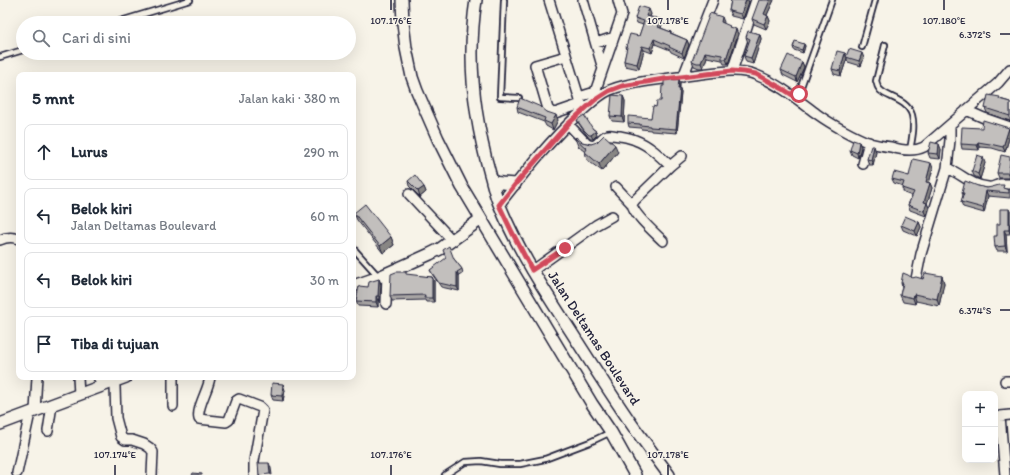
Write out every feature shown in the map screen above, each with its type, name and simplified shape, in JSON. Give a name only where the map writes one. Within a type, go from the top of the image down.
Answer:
[{"type":"street","points":[[402,0],[406,48],[412,77],[438,139],[459,180],[592,404],[611,432],[635,475]]},
{"type":"street","name":"Jalan Deltamas Boulevard","points":[[476,0],[472,40],[473,87],[486,159],[499,205],[532,270],[612,395],[669,475]]},
{"type":"street","points":[[549,0],[581,104],[554,113],[548,109],[535,64],[566,56]]},
{"type":"street","points":[[583,0],[603,68]]},
{"type":"street","points":[[579,97],[595,92],[622,14],[618,0]]},
{"type":"street","points":[[683,76],[713,0]]},
{"type":"street","points":[[732,71],[756,0]]},
{"type":"street","points":[[596,43],[614,37]]},
{"type":"street","points":[[499,205],[515,184],[568,124],[595,100],[609,91],[622,86],[683,76],[732,71],[756,74],[797,98],[818,115],[869,142],[898,149],[910,150],[924,147],[998,83],[1010,69]]},
{"type":"street","points":[[966,110],[1010,127]]},
{"type":"street","points":[[568,124],[590,146],[593,146],[608,134],[635,139],[651,148],[670,166]]},
{"type":"street","points":[[916,279],[921,254],[947,168],[950,125]]},
{"type":"street","points":[[863,164],[869,142]]},
{"type":"street","points":[[632,204],[682,156]]},
{"type":"street","points":[[947,168],[958,173],[968,181],[990,188],[1000,184],[1010,184]]},
{"type":"street","points":[[492,182],[515,184]]},
{"type":"street","points":[[616,187],[632,204],[633,209],[645,224],[663,241]]},
{"type":"street","points":[[409,194],[452,240]]},
{"type":"street","points":[[532,270],[596,225],[612,216]]},
{"type":"street","points":[[356,285],[383,275],[440,249],[482,219]]},
{"type":"street","points":[[0,240],[12,237],[16,238]]},
{"type":"street","points":[[383,275],[386,304]]},
{"type":"street","points":[[17,473],[33,412],[37,380]]},
{"type":"street","points":[[78,380],[79,395]]},
{"type":"street","points":[[173,380],[173,406]]},
{"type":"street","points":[[210,380],[198,416],[200,419],[226,422],[229,420],[236,401],[239,399],[260,407],[263,410],[254,461],[254,475]]},
{"type":"street","points":[[0,424],[79,395],[105,381],[115,387],[116,418],[121,437],[125,440],[132,440],[144,444],[152,449],[152,475]]},
{"type":"street","points":[[48,431],[52,405]]},
{"type":"street","points":[[1005,475],[1006,450],[1000,416],[1010,416]]},
{"type":"lane","points":[[137,16],[190,0]]},
{"type":"lane","points":[[504,0],[500,97],[519,98]]},
{"type":"lane","points":[[797,98],[832,0]]},
{"type":"lane","points":[[862,47],[875,0]]},
{"type":"lane","points":[[885,46],[876,81],[881,91],[904,103],[912,115],[913,127],[910,150]]},
{"type":"lane","points":[[0,57],[16,52]]},
{"type":"lane","points":[[356,251],[383,275]]},
{"type":"lane","points":[[445,475],[465,462],[481,461],[500,464],[520,464],[545,459],[590,442],[611,432]]},
{"type":"building","points":[[731,0],[746,0],[741,14],[729,11]]},
{"type":"building","points":[[759,0],[770,0],[764,14],[768,16],[764,24],[752,19]]},
{"type":"building","points":[[639,6],[649,9],[646,16],[660,19],[658,27],[687,40],[682,53],[654,39],[650,48],[642,46],[637,64],[624,61],[630,34],[639,36],[644,21],[635,18]]},
{"type":"building","points":[[710,13],[722,17],[721,22],[736,29],[726,59],[722,59],[722,55],[705,52],[701,63],[697,63],[692,61]]},
{"type":"building","points":[[748,31],[760,34],[751,58],[744,56],[750,39],[746,37]]},
{"type":"building","points":[[795,41],[804,44],[802,50],[793,47]]},
{"type":"building","points":[[849,49],[862,53],[859,61],[846,57]]},
{"type":"building","points":[[837,51],[845,53],[840,71],[832,69]]},
{"type":"building","points":[[788,55],[802,62],[796,77],[781,70]]},
{"type":"building","points":[[679,79],[678,89],[680,89],[676,129],[650,127],[628,123],[628,116],[651,118],[653,106],[656,107],[657,101],[661,101],[664,80]]},
{"type":"building","points":[[612,95],[623,96],[622,117],[610,116]]},
{"type":"building","points":[[988,95],[1000,97],[999,99],[1010,102],[1010,116],[985,108]]},
{"type":"building","points":[[520,98],[556,115],[551,124],[544,121],[545,118],[517,107]]},
{"type":"building","points":[[584,115],[596,131],[591,135],[584,130],[577,120]]},
{"type":"building","points":[[983,120],[1009,128],[1003,147],[978,142],[977,145],[961,144],[962,127],[982,128]]},
{"type":"building","points":[[604,135],[615,145],[599,164],[585,152],[587,149],[575,138],[576,137],[582,142],[591,144],[597,142]]},
{"type":"building","points":[[853,140],[859,142],[857,153],[850,150]]},
{"type":"building","points":[[931,142],[939,144],[938,154],[928,153]]},
{"type":"building","points":[[871,146],[874,146],[871,160],[867,159]]},
{"type":"building","points":[[977,155],[983,157],[978,174],[972,171]]},
{"type":"building","points":[[1001,155],[1010,157],[1008,173],[997,173]]},
{"type":"building","points":[[913,159],[931,163],[926,182],[930,183],[924,202],[927,203],[924,211],[908,205],[914,192],[902,188],[904,182],[892,179],[894,172],[909,176]]},
{"type":"building","points":[[415,175],[424,187],[418,191],[408,181]]},
{"type":"building","points":[[965,181],[987,188],[1004,185],[1003,188],[1009,190],[1009,193],[986,191],[983,208],[961,202],[964,193],[962,193]]},
{"type":"building","points":[[365,204],[391,237],[380,246],[356,216],[356,211]]},
{"type":"building","points":[[1000,209],[1009,209],[1009,230],[1004,230],[1005,246],[995,247],[994,236],[997,236],[997,224],[1000,224]]},
{"type":"building","points":[[905,216],[919,222],[915,231],[901,225]]},
{"type":"building","points":[[449,246],[454,259],[462,269],[457,272],[457,287],[439,283],[430,270],[446,258],[443,250]]},
{"type":"building","points":[[396,272],[406,272],[406,274],[432,277],[432,298],[424,298],[425,295],[390,296],[391,274]]},
{"type":"building","points":[[903,273],[912,278],[916,277],[923,279],[925,273],[942,276],[937,299],[914,294],[913,298],[900,295],[903,283],[901,283]]},
{"type":"building","points":[[379,279],[378,296],[376,296],[376,302],[356,301],[359,286],[368,287],[369,282]]},
{"type":"building","points":[[272,383],[283,384],[282,396],[271,395]]},
{"type":"building","points":[[258,463],[269,463],[270,474],[259,475]]},
{"type":"building","points":[[193,473],[202,474],[202,475],[192,475]]},
{"type":"route","points":[[565,248],[532,270],[499,205],[568,124],[595,100],[609,91],[622,86],[683,76],[732,71],[756,74],[797,98],[799,94]]}]
